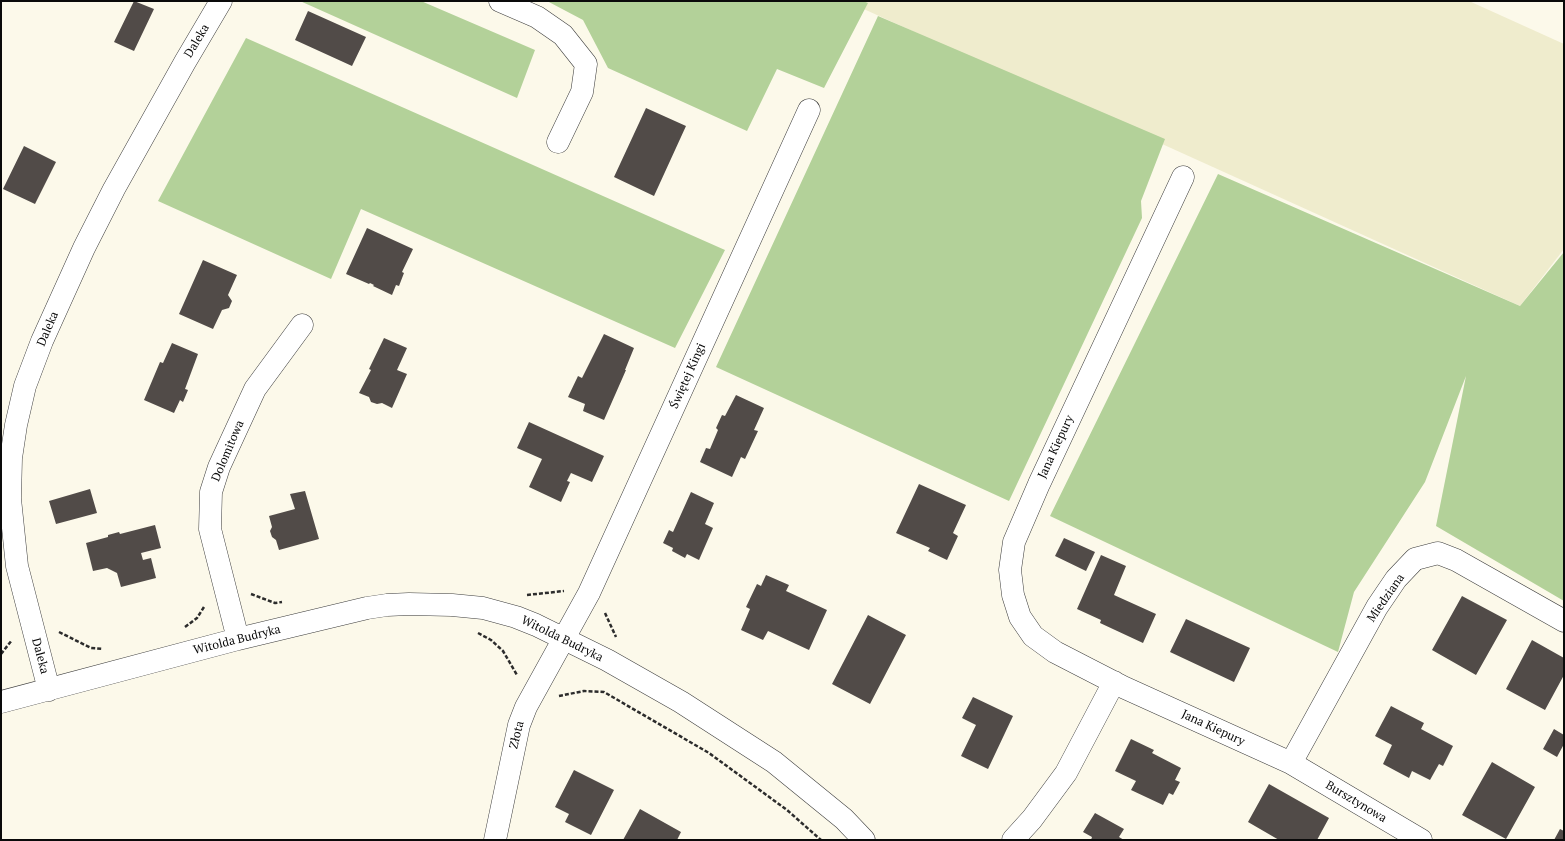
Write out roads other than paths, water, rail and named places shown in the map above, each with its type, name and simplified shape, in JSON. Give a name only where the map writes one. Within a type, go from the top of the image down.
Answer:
[{"type":"street","name":"Daleka","points":[[49,690],[18,566],[6,499],[16,424],[25,386],[42,341],[84,248],[114,189],[221,1]]},
{"type":"street","points":[[500,1],[537,17],[562,35],[586,64],[582,92],[558,142]]},
{"type":"street","name":"Świętej Kingi","points":[[563,639],[589,593],[809,110]]},
{"type":"street","name":"Jana Kiepury","points":[[1183,177],[1039,484],[1014,542],[1010,570],[1013,594],[1020,617],[1033,636],[1055,652],[1114,682],[1291,763]]},
{"type":"street","name":"Dolomitowa","points":[[238,639],[210,529],[211,492],[219,467],[255,389],[302,325]]},
{"type":"street","name":"Miedziana","points":[[1291,763],[1377,607],[1396,579],[1415,559],[1438,553],[1456,560],[1564,621]]},
{"type":"street","name":"Witolda Budryka","points":[[1,702],[238,639],[367,608],[409,604],[452,605],[483,608],[536,625],[606,660],[681,702],[774,762],[844,819],[864,840]]},
{"type":"street","name":"Złota","points":[[495,840],[519,725],[526,707],[563,639]]},
{"type":"street","points":[[1013,840],[1032,819],[1066,773],[1114,682]]},
{"type":"street","name":"Bursztynowa","points":[[1291,763],[1421,840]]}]
